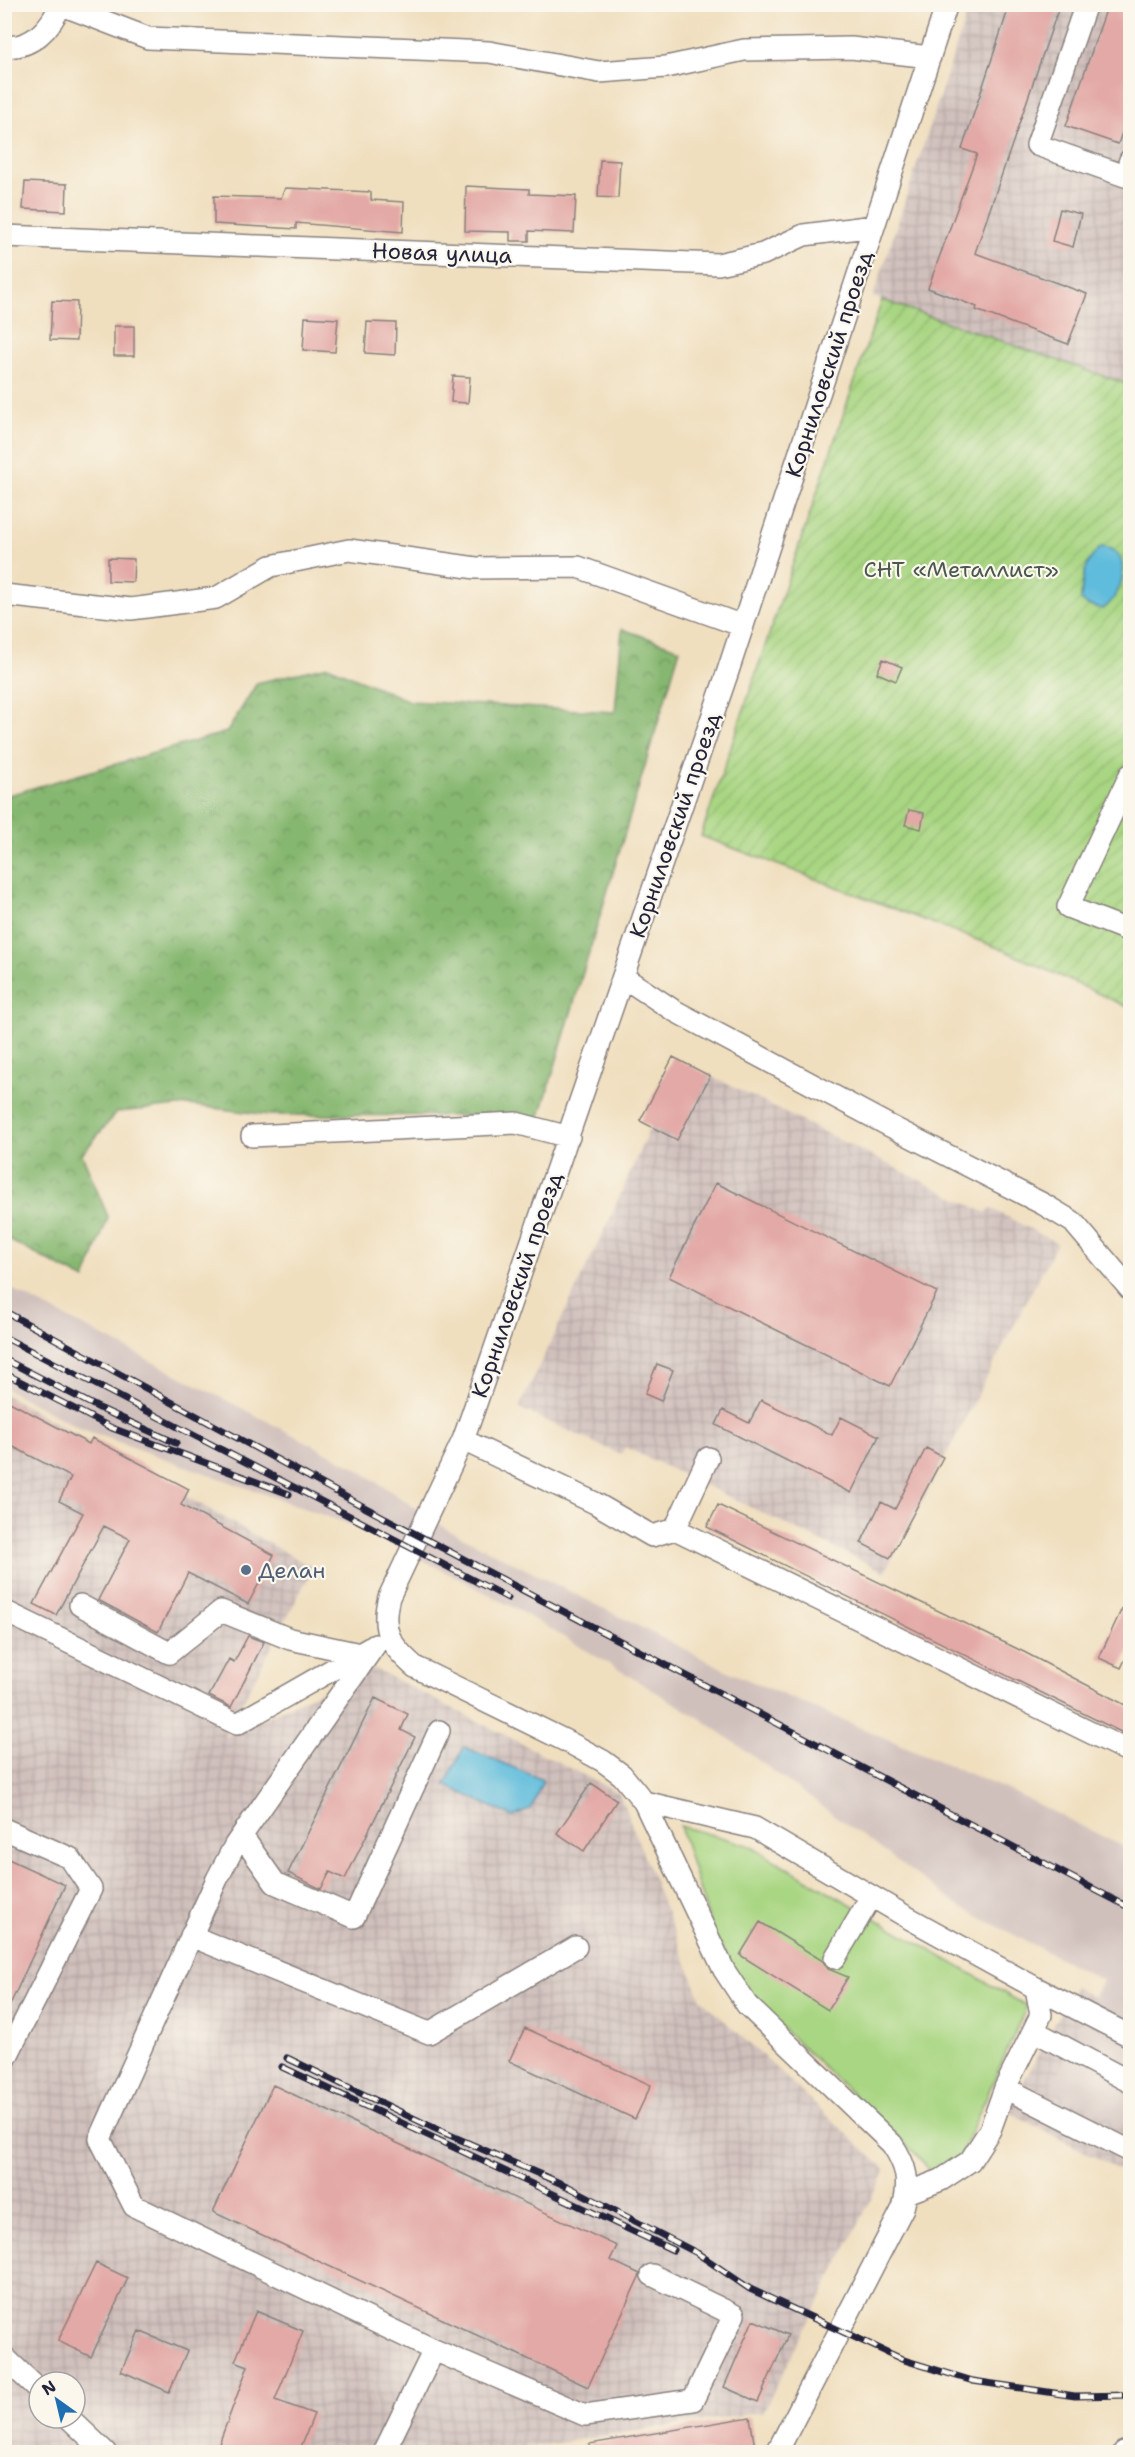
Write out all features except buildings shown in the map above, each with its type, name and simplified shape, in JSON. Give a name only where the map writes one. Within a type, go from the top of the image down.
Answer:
[{"type":"street","name":"Корниловский проезд","points":[[375,1645],[389,1597],[463,1440],[743,626],[947,4]]},
{"type":"street","points":[[1086,4],[1037,145],[1125,176],[1131,160]]},
{"type":"street","points":[[4,46],[27,43],[47,31],[61,5],[148,38],[489,52],[599,72],[666,67],[744,50],[851,48],[930,57]]},
{"type":"street","name":"Новая улица","points":[[4,236],[718,264],[764,254],[804,235],[874,226]]},
{"type":"street","points":[[4,596],[131,609],[216,598],[271,566],[350,550],[476,568],[578,567],[743,626]]},
{"type":"street","points":[[1131,775],[1068,907],[1131,931]]},
{"type":"street","points":[[623,977],[684,1016],[888,1125],[1043,1204],[1073,1222],[1131,1289]]},
{"type":"street","points":[[252,1136],[516,1123],[568,1137]]},
{"type":"street","points":[[463,1440],[595,1503],[652,1536],[675,1529],[1131,1752]]},
{"type":"street","points":[[675,1529],[708,1458]]},
{"type":"street","points":[[80,1605],[170,1653],[221,1611],[290,1639],[375,1645],[397,1652],[415,1667],[603,1761],[622,1775],[644,1802],[719,1961],[747,2005],[892,2144],[905,2168],[907,2193],[894,2226],[777,2452]]},
{"type":"street","points":[[4,1611],[237,1724],[375,1645]]},
{"type":"street","points":[[375,1645],[242,1836],[217,1879],[100,2139],[134,2206],[434,2350],[585,2415],[693,2400],[734,2314],[652,2275]]},
{"type":"street","points":[[242,1836],[275,1882],[354,1917],[439,1731]]},
{"type":"street","points":[[644,1802],[755,1828],[872,1897],[1036,1988],[1131,2036]]},
{"type":"street","points":[[4,1829],[70,1858],[91,1890],[4,2062]]},
{"type":"street","points":[[835,1958],[872,1897]]},
{"type":"street","points":[[191,1936],[429,2032],[576,1947]]},
{"type":"street","points":[[907,2193],[941,2180],[970,2161],[990,2130],[1005,2088],[1041,2015],[1036,1988]]},
{"type":"street","points":[[1034,2031],[1131,2082]]},
{"type":"street","points":[[1005,2088],[1131,2151]]},
{"type":"street","points":[[384,2452],[434,2350]]},
{"type":"street","points":[[4,2357],[27,2379]]},
{"type":"street","points":[[82,2430],[105,2452]]},
{"type":"street","points":[[1124,2452],[1131,2452]]},
{"type":"shaded area","points":[[970,5],[1130,5],[1130,385],[873,297]]},
{"type":"shaded area","points":[[673,1057],[986,1213],[990,1208],[1057,1243],[885,1572],[625,1447],[621,1455],[519,1408],[611,1216],[650,1127],[640,1121]]},
{"type":"shaded area","points":[[4,1285],[353,1466],[448,1530],[732,1673],[1017,1794],[1130,1850],[1130,2128],[1051,2089],[1102,1980],[962,1908],[703,1720],[520,1611],[368,1531],[79,1428],[5,1388]]},
{"type":"shaded area","points":[[4,1394],[313,1568],[224,1737],[371,1667],[619,1793],[701,1999],[886,2170],[763,2412],[497,2452],[5,2452]]},
{"type":"shaded area","points":[[1074,1987],[1130,2016],[1130,2176],[1008,2111]]},
{"type":"green space","name":"СНТ «Металлист»","points":[[882,300],[1130,385],[1130,1008],[1001,949],[701,836]]},
{"type":"green space","points":[[622,629],[680,649],[540,1116],[269,1115],[189,1105],[117,1112],[82,1154],[108,1217],[85,1280],[5,1238],[5,796],[227,732],[257,683],[328,666],[409,701],[615,712]]},
{"type":"green space","points":[[680,1826],[748,1845],[1027,2006],[959,2158],[935,2177],[916,2154],[750,1998],[713,1933]]},
{"type":"water","points":[[1101,547],[1112,550],[1119,556],[1123,574],[1116,594],[1103,609],[1087,605],[1081,600],[1087,565]]},
{"type":"water","points":[[464,1747],[543,1780],[531,1809],[513,1817],[445,1785]]},
{"type":"railway","points":[[4,1311],[366,1508],[1130,1908]]},
{"type":"railway","points":[[4,1337],[508,1598]]},
{"type":"railway","points":[[4,1359],[99,1408],[176,1443]]},
{"type":"railway","points":[[4,1373],[112,1428],[289,1494]]},
{"type":"railway","points":[[287,2058],[436,2129],[569,2187],[697,2253],[750,2289],[904,2360],[973,2381],[1075,2396],[1130,2395]]},
{"type":"railway","points":[[282,2067],[673,2250]]},
{"type":"place","name":"Делан","points":[[246,1570]]}]
